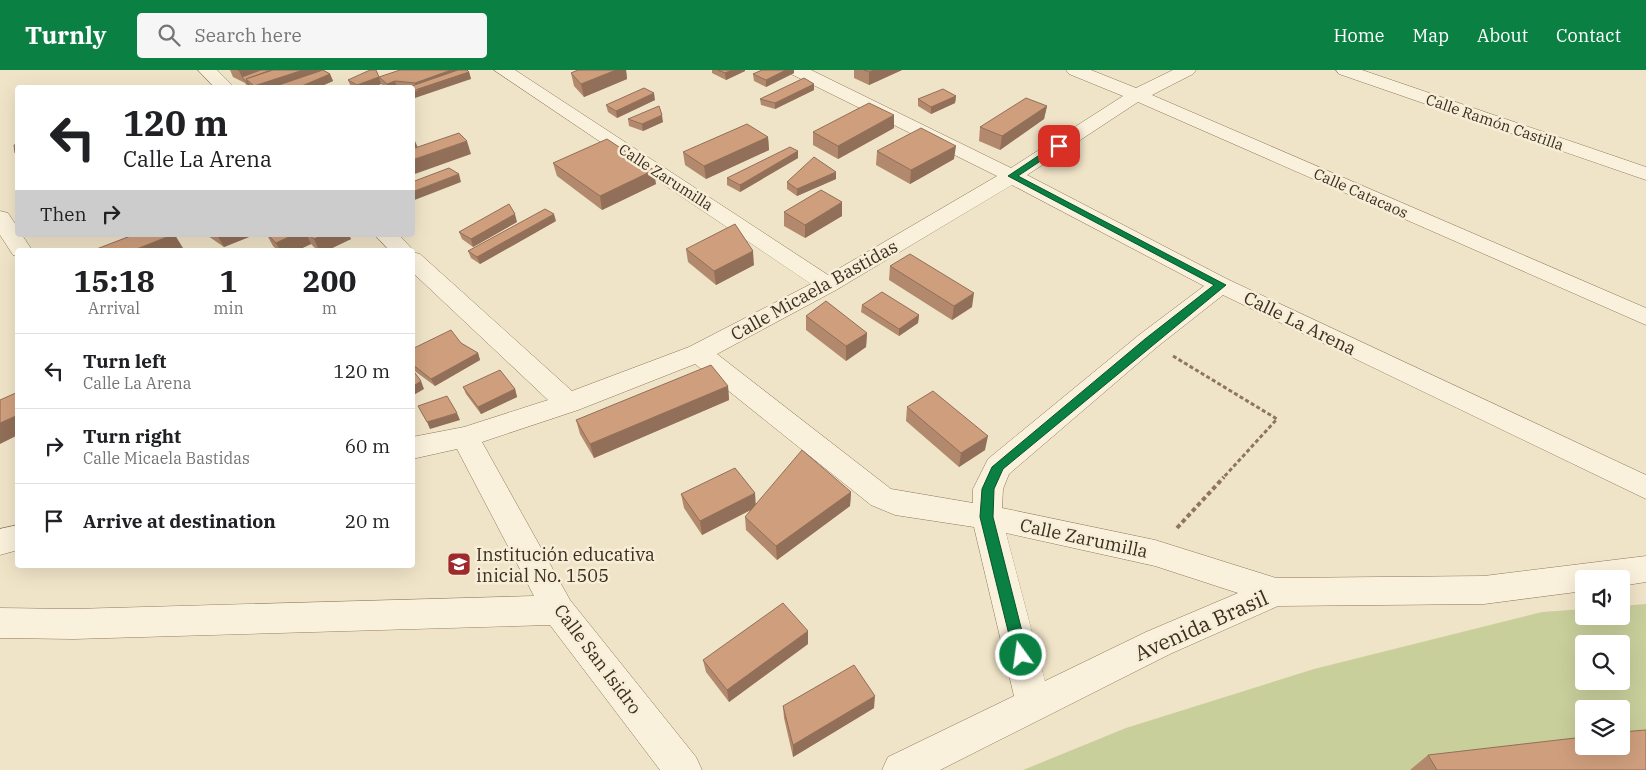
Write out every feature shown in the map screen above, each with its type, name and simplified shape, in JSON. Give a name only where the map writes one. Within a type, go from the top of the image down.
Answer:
[{"type":"street","points":[[207,70],[223,85]]},
{"type":"street","name":"Calle Zarumilla","points":[[503,70],[828,285]]},
{"type":"street","name":"Calle La Arena","points":[[797,70],[1012,176],[1221,285],[1646,488]]},
{"type":"street","name":"Calle Catacaos","points":[[1075,70],[1137,95],[1646,317]]},
{"type":"street","name":"Calle Micaela Bastidas","points":[[415,447],[465,437],[568,402],[698,354],[828,285],[1012,176],[1137,95],[1187,70]]},
{"type":"street","name":"Calle Ramón Castilla","points":[[1345,70],[1646,174]]},
{"type":"street","points":[[0,218],[20,248]]},
{"type":"street","points":[[388,237],[400,248]]},
{"type":"street","points":[[415,263],[568,402]]},
{"type":"street","points":[[1033,704],[986,517],[988,489],[998,467],[1148,341],[1221,285]]},
{"type":"street","name":"Calle Zarumilla","points":[[698,354],[881,498],[895,503],[986,517],[1155,553],[1276,592]]},
{"type":"street","name":"Calle San Isidro","points":[[465,437],[558,610],[683,770]]},
{"type":"street","points":[[0,542],[15,539]]},
{"type":"street","name":"Avenida Brasil","points":[[902,770],[1158,644],[1276,592],[1484,590],[1646,569]]},
{"type":"street","points":[[0,623],[74,624],[558,610]]},
{"type":"path","points":[[1148,341],[1277,419],[1155,553]]},
{"type":"green space","points":[[1646,604],[1646,770],[1023,770],[1126,728],[1314,669],[1542,612],[1575,610],[1575,625],[1630,625],[1630,605]]},
{"type":"building","points":[[261,70],[271,70],[246,79],[249,85],[242,77]]},
{"type":"building","points":[[273,70],[303,70],[257,85],[253,85],[246,79]]},
{"type":"building","points":[[323,70],[330,74],[304,85],[279,85]]},
{"type":"building","points":[[370,70],[376,70],[379,77],[357,85],[348,80]]},
{"type":"building","points":[[400,70],[451,70],[415,83],[395,81],[387,84],[379,77]]},
{"type":"building","points":[[458,70],[467,70],[469,72],[415,90],[415,85]]},
{"type":"building","points":[[578,70],[616,70],[581,84],[571,73]]},
{"type":"building","points":[[718,70],[732,70],[725,73]]},
{"type":"building","points":[[762,70],[786,70],[766,80],[753,74]]},
{"type":"building","points":[[804,78],[814,84],[775,103],[760,99]]},
{"type":"building","points":[[644,88],[654,93],[616,111],[606,105]]},
{"type":"building","points":[[943,89],[956,96],[931,107],[918,99]]},
{"type":"building","points":[[1026,98],[1047,106],[1002,136],[980,127]]},
{"type":"building","points":[[869,103],[894,115],[838,146],[813,132]]},
{"type":"building","points":[[659,106],[662,115],[642,124],[628,119]]},
{"type":"building","points":[[747,124],[768,137],[704,166],[683,152]]},
{"type":"building","points":[[921,128],[956,146],[911,170],[877,151]]},
{"type":"building","points":[[459,133],[467,141],[415,159],[415,148]]},
{"type":"building","points":[[607,139],[654,170],[600,196],[553,163]]},
{"type":"building","points":[[790,147],[798,151],[740,185],[727,178]]},
{"type":"building","points":[[814,157],[836,172],[797,189],[787,182]]},
{"type":"building","points":[[449,168],[459,174],[415,191],[415,181]]},
{"type":"building","points":[[821,190],[842,202],[805,225],[784,212]]},
{"type":"building","points":[[509,204],[515,214],[471,239],[459,232]]},
{"type":"building","points":[[545,209],[554,214],[477,257],[468,251]]},
{"type":"building","points":[[735,224],[753,251],[714,271],[686,249]]},
{"type":"building","points":[[128,237],[167,237],[139,248],[99,248]]},
{"type":"building","points":[[270,237],[289,237],[276,243]]},
{"type":"building","points":[[910,254],[974,293],[954,306],[890,266]]},
{"type":"building","points":[[882,292],[919,315],[899,329],[862,305]]},
{"type":"building","points":[[826,301],[867,333],[846,346],[806,316]]},
{"type":"building","points":[[451,330],[461,343],[478,353],[431,379],[415,366],[415,348]]},
{"type":"building","points":[[711,365],[728,386],[590,444],[576,420]]},
{"type":"building","points":[[500,370],[515,389],[478,407],[463,387]]},
{"type":"building","points":[[415,373],[421,381],[415,385]]},
{"type":"building","points":[[933,391],[988,436],[961,453],[907,407]]},
{"type":"building","points":[[15,393],[15,416],[0,423],[0,400]]},
{"type":"building","points":[[447,396],[457,413],[427,422],[418,406]]},
{"type":"building","points":[[802,450],[851,492],[776,546],[745,517]]},
{"type":"building","points":[[735,468],[755,493],[700,521],[681,494]]},
{"type":"building","points":[[783,603],[808,631],[727,690],[703,660]]},
{"type":"building","points":[[854,665],[875,696],[793,745],[783,706]]},
{"type":"building","points":[[1646,730],[1646,770],[1437,770],[1428,755],[1575,738],[1575,755],[1630,755],[1630,731]]},
{"type":"place","name":"Institución educativa inicial No. 1505","points":[[459,564]]},
{"type":"route","points":[[1021,655],[986,517],[988,489],[998,467],[1148,341],[1221,285],[1012,176],[1059,146]]}]
